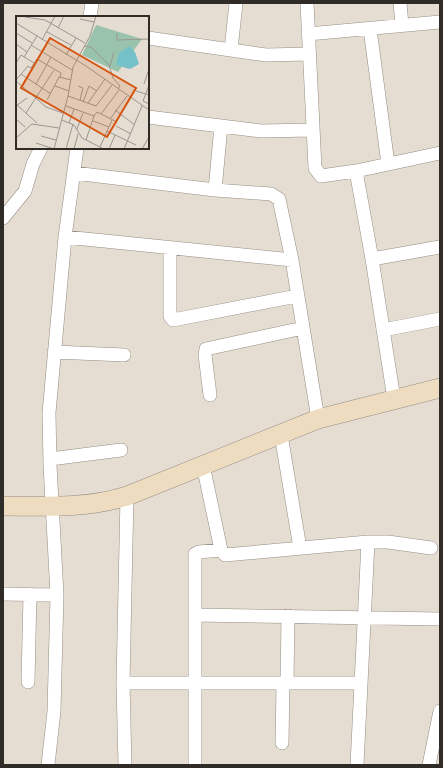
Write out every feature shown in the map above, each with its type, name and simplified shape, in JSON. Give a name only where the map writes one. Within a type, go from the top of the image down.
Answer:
[{"type":"street","points":[[90,16],[92,3]]},
{"type":"street","points":[[231,50],[236,3]]},
{"type":"street","points":[[307,3],[315,168],[318,173],[321,176],[326,176],[440,153]]},
{"type":"street","points":[[400,3],[402,26]]},
{"type":"street","points":[[308,34],[440,22]]},
{"type":"street","points":[[370,29],[388,164]]},
{"type":"street","points":[[149,38],[266,56],[310,54]]},
{"type":"street","points":[[149,117],[273,132],[313,130]]},
{"type":"street","points":[[215,190],[221,126]]},
{"type":"street","points":[[3,218],[25,191],[33,164],[40,149]]},
{"type":"street","points":[[48,765],[54,711],[57,595],[49,413],[65,237],[77,149]]},
{"type":"street","points":[[356,170],[384,330],[394,399]]},
{"type":"street","points":[[74,173],[215,190],[271,194],[279,199],[292,260],[318,419]]},
{"type":"street","points":[[65,237],[292,260]]},
{"type":"street","points":[[372,259],[440,247]]},
{"type":"street","points":[[170,248],[170,316],[174,320],[298,296]]},
{"type":"street","points":[[384,330],[440,319]]},
{"type":"street","points":[[210,395],[205,355],[206,349],[303,328]]},
{"type":"street","points":[[54,352],[124,355]]},
{"type":"street","points":[[3,506],[89,506],[127,496],[318,419],[440,388]]},
{"type":"street","points":[[280,435],[300,548]]},
{"type":"street","points":[[50,459],[121,450]]},
{"type":"street","points":[[203,465],[221,550],[225,555],[368,542],[388,542],[431,548]]},
{"type":"street","points":[[125,765],[124,683],[127,496]]},
{"type":"street","points":[[357,765],[368,542]]},
{"type":"street","points":[[195,765],[195,554],[199,552],[221,550]]},
{"type":"street","points":[[3,594],[57,595]]},
{"type":"street","points":[[28,682],[30,594]]},
{"type":"street","points":[[195,615],[440,618]]},
{"type":"street","points":[[282,743],[288,616]]},
{"type":"street","points":[[124,683],[361,683]]},
{"type":"street","points":[[429,765],[440,711]]}]
